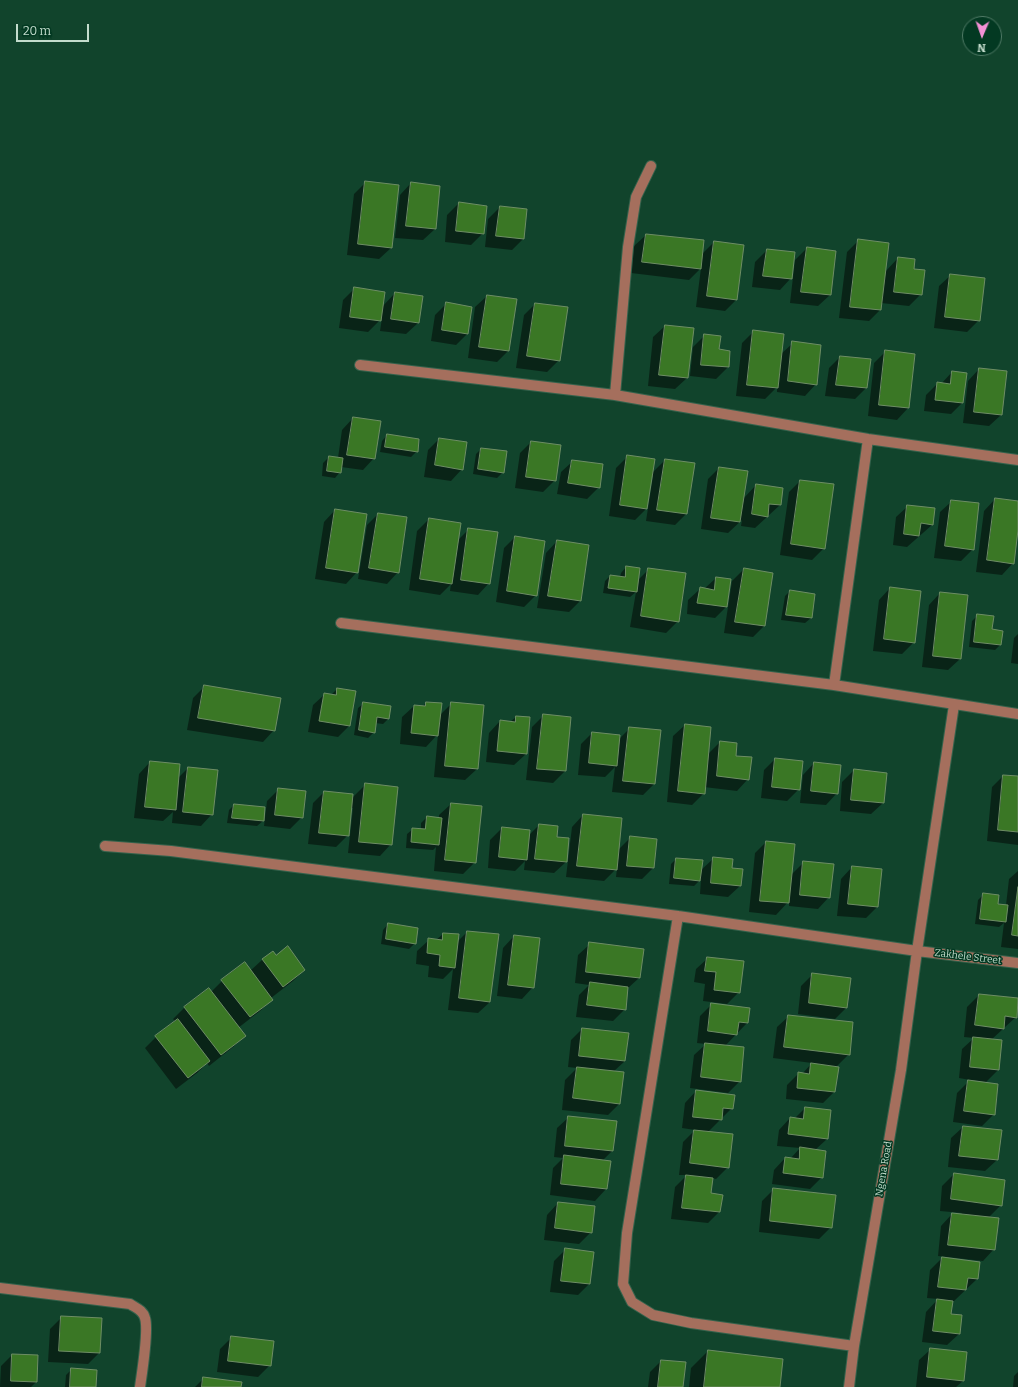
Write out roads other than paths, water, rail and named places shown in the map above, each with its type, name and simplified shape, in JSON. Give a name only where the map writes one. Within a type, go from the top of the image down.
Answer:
[{"type":"street","points":[[615,395],[628,247],[636,197],[651,166]]},
{"type":"street","points":[[360,365],[615,395],[868,438],[1018,460]]},
{"type":"street","points":[[834,685],[868,438]]},
{"type":"street","points":[[341,622],[834,685],[1018,714]]},
{"type":"street","name":"Ngena Road","points":[[849,1387],[854,1346],[901,1070],[917,951],[954,705]]},
{"type":"street","name":"Zakhele Street","points":[[105,846],[171,851],[678,916],[917,951],[1018,963]]},
{"type":"street","points":[[678,916],[627,1233],[623,1284],[632,1302],[653,1315],[691,1324],[854,1346]]},
{"type":"street","points":[[0,1288],[130,1304],[141,1310],[145,1318],[146,1334],[140,1387]]}]
